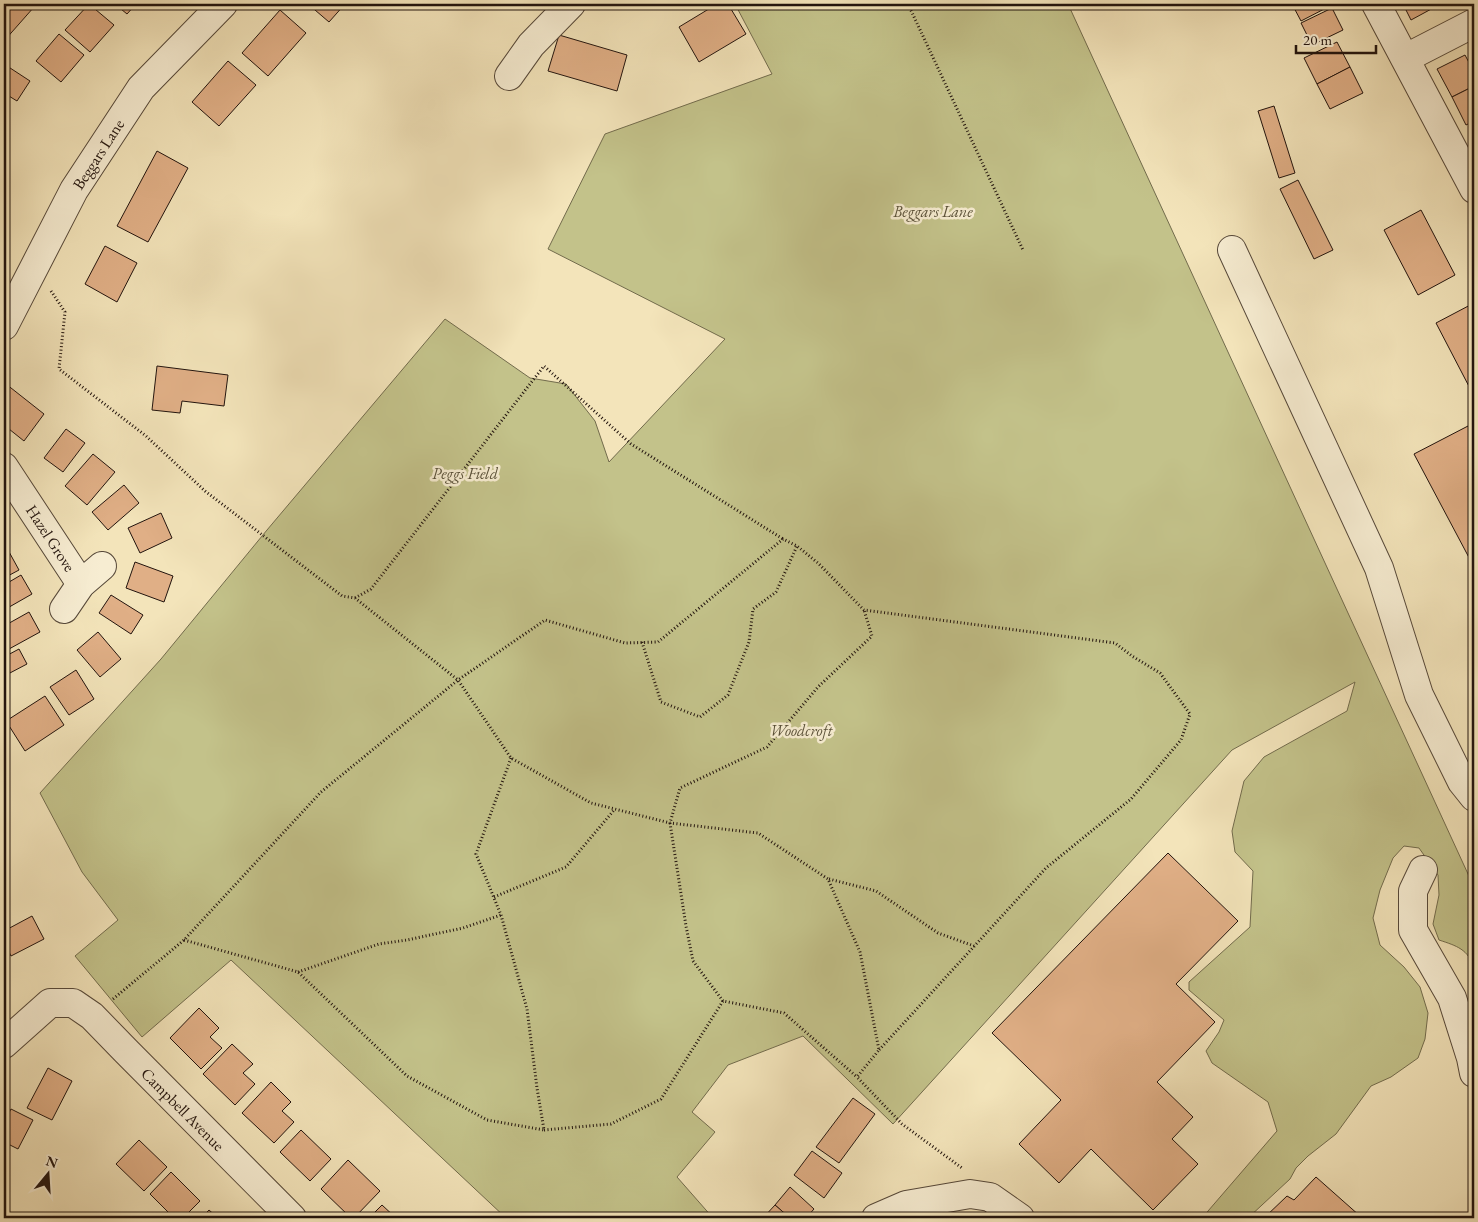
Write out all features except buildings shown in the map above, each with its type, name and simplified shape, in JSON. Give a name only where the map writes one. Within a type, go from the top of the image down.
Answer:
[{"type":"street","name":"Beggars Lane","points":[[4,326],[74,190],[141,88],[223,4]]},
{"type":"street","points":[[509,76],[531,46],[571,4]]},
{"type":"street","points":[[1376,4],[1474,189]]},
{"type":"street","points":[[1406,58],[1474,23]]},
{"type":"street","points":[[1232,250],[1379,568],[1419,695],[1462,782],[1474,797]]},
{"type":"street","name":"Hazel Grove","points":[[4,467],[81,584]]},
{"type":"street","name":"Hazel Grove","points":[[64,609],[81,584],[102,566]]},
{"type":"street","points":[[1422,870],[1413,891],[1414,930],[1452,998],[1474,1073]]},
{"type":"street","points":[[4,1044],[50,1004],[83,1009]]},
{"type":"street","name":"Campbell Avenue","points":[[83,1009],[292,1218]]},
{"type":"street","points":[[876,1218],[906,1205],[970,1194],[990,1196],[1020,1218]]},
{"type":"path","points":[[908,4],[1023,250]]},
{"type":"path","points":[[35,266],[65,312],[59,369],[146,436],[205,491],[342,596],[355,598],[458,680],[511,758],[591,803],[670,823],[758,834],[828,879],[876,892],[938,932],[974,946]]},
{"type":"path","points":[[355,598],[371,589],[544,366],[631,444],[797,546],[818,563],[864,610],[872,636],[818,687],[767,748],[680,788],[670,823],[693,961],[723,1001],[784,1013],[857,1078],[902,1124],[959,1165],[990,1196]]},
{"type":"path","points":[[83,1009],[184,940],[320,792],[458,680],[545,620],[625,643],[658,642],[783,538]]},
{"type":"path","points":[[642,642],[661,702],[700,716],[728,695],[749,642],[753,609],[776,592],[797,546]]},
{"type":"path","points":[[857,1078],[879,1050],[1046,868],[1131,799],[1181,740],[1190,714],[1160,673],[1115,643],[864,610]]},
{"type":"path","points":[[511,758],[476,854],[501,915],[527,1009],[544,1130]]},
{"type":"path","points":[[494,897],[566,867],[615,809]]},
{"type":"path","points":[[828,879],[860,952],[879,1050]]},
{"type":"path","points":[[298,972],[379,944],[463,928],[501,915]]},
{"type":"path","points":[[184,940],[298,972],[407,1076],[487,1120],[544,1130],[611,1124],[660,1099],[723,1001]]},
{"type":"green space","points":[[735,4],[1068,4],[1474,887],[1474,968],[1469,956],[1465,952],[1439,940],[1433,924],[1439,895],[1438,875],[1419,848],[1404,846],[1393,858],[1380,890],[1373,918],[1380,945],[1404,967],[1420,987],[1428,1013],[1425,1039],[1418,1058],[1391,1077],[1371,1086],[1336,1134],[1308,1156],[1296,1168],[1290,1179],[1248,1218],[1202,1218],[1277,1131],[1268,1102],[1212,1063],[1206,1051],[1219,1032],[1224,1020],[1189,990],[1189,982],[1250,927],[1253,871],[1235,852],[1232,831],[1244,781],[1264,757],[1347,711],[1355,682],[1232,750],[893,1124],[803,1036],[728,1065],[692,1112],[715,1132],[677,1177],[713,1218],[506,1218],[231,960],[142,1037],[75,956],[118,920],[82,872],[40,793],[161,659],[445,319],[530,378],[566,384],[595,421],[609,462],[725,339],[548,249],[605,134],[772,74]]},
{"type":"park label","name":"Peggs Field","points":[[465,473]]},
{"type":"park label","name":"Woodcroft","points":[[801,730]]}]
